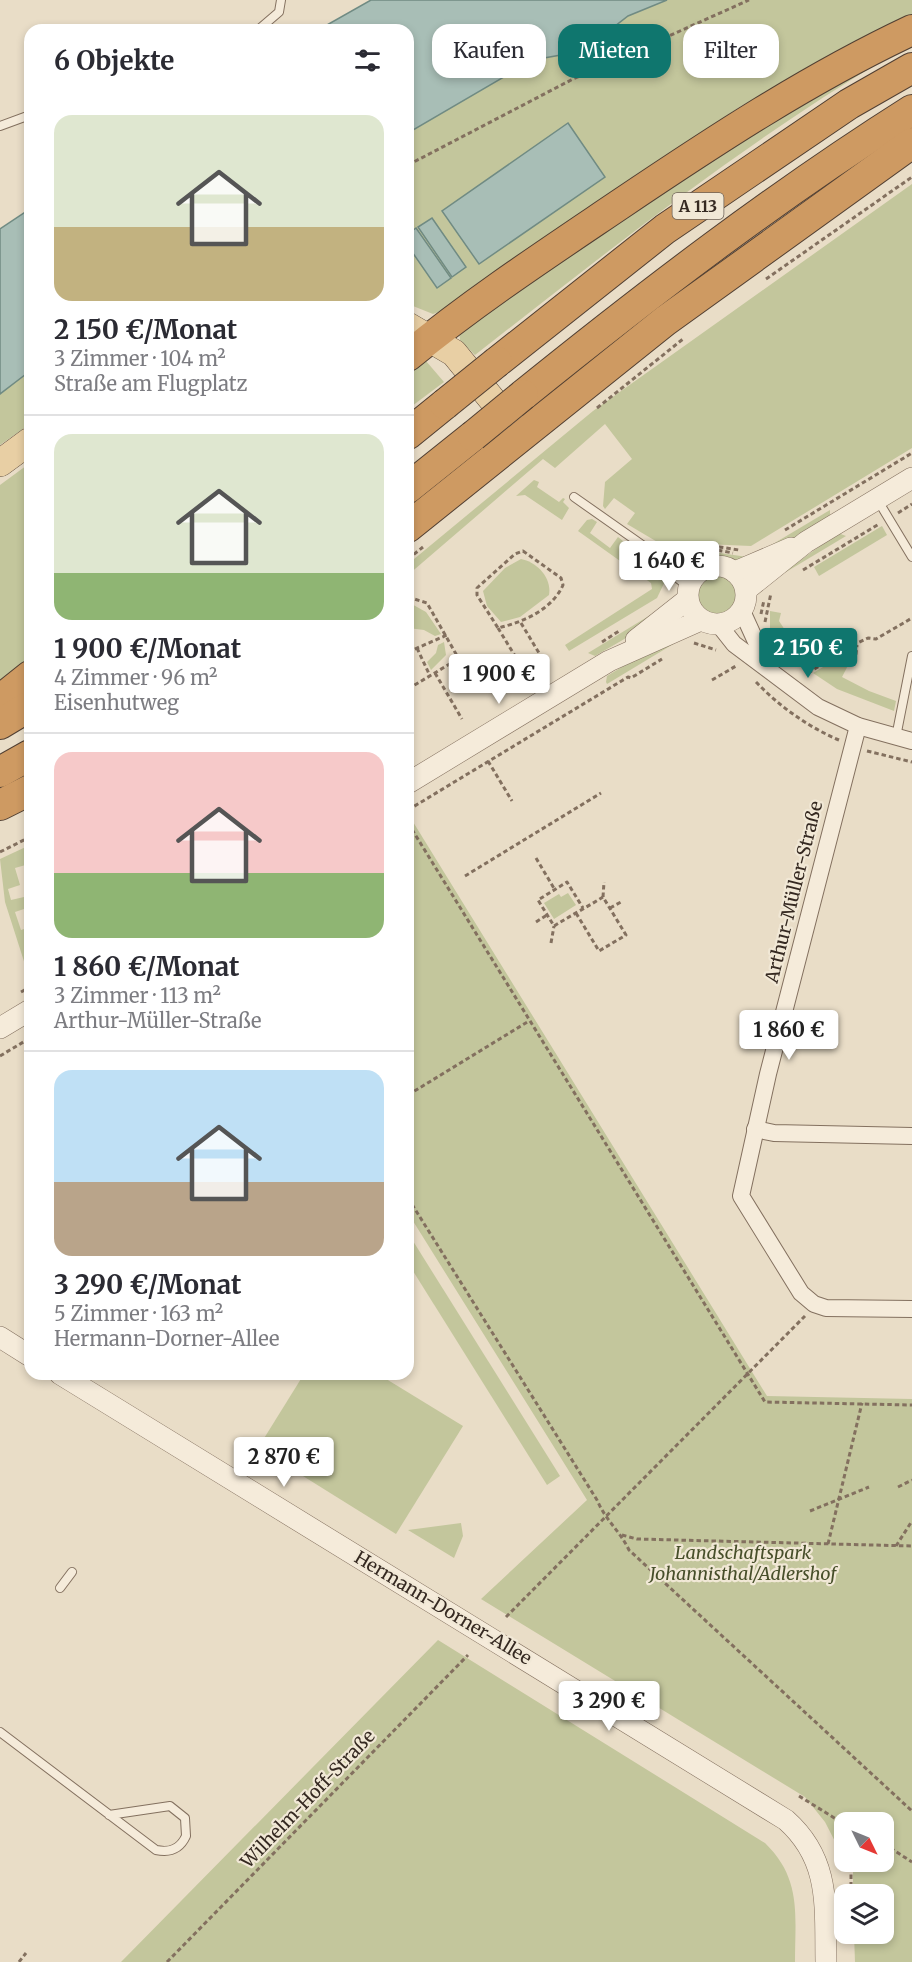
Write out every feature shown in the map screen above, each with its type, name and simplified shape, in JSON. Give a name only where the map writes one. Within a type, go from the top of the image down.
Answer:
[{"type":"highway","points":[[415,340],[748,118],[912,30]]},
{"type":"highway","name":"A 113","points":[[414,429],[665,229],[849,105],[912,68]]},
{"type":"highway","name":"A 113","points":[[414,483],[700,256],[864,140],[912,110]]},
{"type":"highway","points":[[417,536],[516,440],[665,321],[912,143]]},
{"type":"highway","points":[[0,700],[24,681]]},
{"type":"highway","points":[[0,724],[24,710]]},
{"type":"highway","points":[[0,772],[24,758]]},
{"type":"highway","points":[[0,805],[24,793]]},
{"type":"main road","points":[[415,340],[444,366],[500,435],[516,440]]},
{"type":"main road","points":[[0,463],[24,445]]},
{"type":"street","points":[[609,661],[689,575],[712,566],[728,567],[740,559],[765,557],[884,511],[912,478]]},
{"type":"street","points":[[746,590],[806,543]]},
{"type":"street","points":[[740,559],[746,590],[742,611],[768,667]]},
{"type":"street","points":[[689,575],[694,614],[701,631],[734,644],[768,667],[782,681],[818,707],[858,726],[904,739]]},
{"type":"street","points":[[414,779],[609,661],[728,623],[742,611]]},
{"type":"street","name":"Arthur-Müller-Straße","points":[[814,1304],[801,1293],[741,1196],[755,1129],[858,726]]},
{"type":"street","points":[[0,1028],[24,1014]]},
{"type":"street","points":[[755,1129],[774,1133],[912,1136]]},
{"type":"street","points":[[814,1304],[826,1308],[912,1309]]},
{"type":"street","points":[[0,1337],[24,1352]]},
{"type":"street","name":"Hermann-Dorner-Allee","points":[[70,1380],[786,1820],[810,1847],[823,1880],[826,1962]]},
{"type":"lane","points":[[265,24],[279,12],[280,0]]},
{"type":"lane","points":[[0,126],[24,118]]},
{"type":"lane","points":[[574,497],[648,549],[659,564],[689,575]]},
{"type":"lane","points":[[884,511],[912,557]]},
{"type":"lane","points":[[648,549],[666,553],[689,575]]},
{"type":"lane","points":[[904,739],[912,656]]},
{"type":"lane","points":[[60,1588],[72,1572]]},
{"type":"lane","points":[[0,1732],[109,1815],[156,1850],[163,1852],[176,1849],[186,1836],[185,1818],[170,1806],[109,1815]]},
{"type":"path","points":[[414,162],[573,79],[749,0]]},
{"type":"path","points":[[757,286],[912,177]]},
{"type":"path","points":[[595,409],[690,333]]},
{"type":"path","points":[[912,453],[785,532],[912,458]]},
{"type":"path","points":[[794,570],[884,511],[912,498]]},
{"type":"path","points":[[796,574],[884,511],[912,504]]},
{"type":"path","points":[[689,575],[712,546],[740,559]]},
{"type":"path","points":[[498,628],[520,622],[555,600],[563,585],[561,578],[523,551],[515,554],[477,588],[477,595],[529,679]]},
{"type":"path","points":[[761,627],[760,621],[768,586]]},
{"type":"path","points":[[769,630],[765,622],[771,592],[776,587]]},
{"type":"path","points":[[414,599],[427,603],[456,654],[453,662],[414,685]]},
{"type":"path","points":[[808,673],[868,639],[876,639],[912,618]]},
{"type":"path","points":[[520,622],[548,668]]},
{"type":"path","points":[[701,631],[722,647]]},
{"type":"path","points":[[701,631],[719,651]]},
{"type":"path","points":[[414,649],[447,636]]},
{"type":"path","points":[[454,648],[459,645]]},
{"type":"path","points":[[855,662],[857,645]]},
{"type":"path","points":[[417,648],[430,676]]},
{"type":"path","points":[[414,806],[628,677],[632,678],[672,654]]},
{"type":"path","points":[[628,677],[628,673],[659,655]]},
{"type":"path","points":[[731,661],[744,669]]},
{"type":"path","points":[[712,681],[736,664]]},
{"type":"path","points":[[435,673],[462,719]]},
{"type":"path","points":[[488,761],[512,801]]},
{"type":"path","points":[[465,876],[601,793]]},
{"type":"path","points":[[414,833],[746,1375],[765,1402],[912,1405]]},
{"type":"path","points":[[0,852],[24,840]]},
{"type":"path","points":[[536,858],[555,890]]},
{"type":"path","points":[[551,943],[554,926],[538,900],[567,882],[584,909]]},
{"type":"path","points":[[576,913],[599,951],[626,935],[603,897],[604,882]]},
{"type":"path","points":[[554,926],[603,897]]},
{"type":"path","points":[[610,908],[621,902]]},
{"type":"path","points":[[536,922],[547,915]]},
{"type":"path","points":[[414,1091],[529,1021]]},
{"type":"path","points":[[0,1056],[24,1042]]},
{"type":"path","points":[[414,1208],[597,1500],[605,1518],[622,1534],[629,1550],[912,1811]]},
{"type":"path","points":[[506,1617],[814,1304]]},
{"type":"path","points":[[828,1544],[862,1403]]},
{"type":"path","points":[[898,1487],[912,1480]]},
{"type":"path","points":[[810,1512],[868,1487]]},
{"type":"path","points":[[896,1546],[912,1521]]},
{"type":"path","points":[[622,1534],[638,1539],[912,1546]]},
{"type":"path","name":"Wilhelm-Hoff-Straße","points":[[167,1962],[468,1655]]},
{"type":"path","points":[[799,1796],[834,1818]]},
{"type":"path","points":[[894,1850],[912,1862]]},
{"type":"path","points":[[19,1962],[26,1953]]},
{"type":"green space","points":[[667,0],[912,0],[912,16],[741,106],[591,207],[453,307],[433,314],[414,306],[414,129],[502,78],[546,78],[546,58],[558,56],[558,78],[671,78],[671,24],[618,24],[628,16]]},
{"type":"green space","points":[[885,59],[831,92],[727,163],[475,355],[460,340],[459,332],[746,133]]},
{"type":"green space","points":[[912,184],[912,448],[751,546],[704,544],[681,556],[627,524],[635,513],[614,498],[605,509],[603,506],[605,482],[632,459],[605,424],[555,468],[543,459],[414,570],[414,559],[593,411]]},
{"type":"green space","points":[[422,360],[426,361],[444,382],[414,404],[414,365]]},
{"type":"green space","points":[[24,376],[24,428],[0,445],[0,394]]},
{"type":"green space","points":[[24,467],[24,668],[0,687],[0,485]]},
{"type":"green space","points":[[534,480],[539,482],[537,487],[559,502],[565,499],[563,502],[569,508],[562,520],[525,495],[516,496]]},
{"type":"green space","points":[[830,510],[830,519],[790,541],[761,551]]},
{"type":"green space","points":[[592,519],[597,522],[590,533],[610,548],[618,537],[667,577],[657,598],[569,651],[565,645],[652,589],[651,583],[578,531],[587,520]]},
{"type":"green space","points":[[882,526],[887,535],[819,576],[814,567]]},
{"type":"green space","points":[[838,533],[846,536],[776,578]]},
{"type":"green space","points":[[712,552],[748,557],[736,561],[720,558],[691,560]]},
{"type":"green space","points":[[521,559],[538,567],[546,577],[549,595],[520,617],[501,622],[487,606],[483,591],[505,568]]},
{"type":"green space","points":[[717,576],[730,582],[736,595],[730,608],[717,614],[704,608],[698,595],[704,582]]},
{"type":"green space","points":[[414,605],[426,612],[441,634],[435,636],[424,630],[414,629]]},
{"type":"green space","points":[[657,611],[633,634],[595,656],[588,653]]},
{"type":"green space","points":[[770,611],[781,613],[779,621],[791,639],[784,647],[770,628]]},
{"type":"green space","points":[[444,642],[446,655],[431,670],[427,662],[436,653],[438,645]]},
{"type":"green space","points":[[675,643],[607,684],[607,676],[645,653]]},
{"type":"green space","points":[[853,649],[855,652],[842,677],[869,691],[896,701],[894,711],[837,689],[813,673]]},
{"type":"green space","name":"Landschaftspark Johannisthal/Adlershof","points":[[414,823],[767,1396],[912,1399],[912,1962],[855,1962],[854,1944],[894,1944],[894,1884],[853,1884],[853,1872],[894,1872],[894,1812],[834,1812],[834,1840],[825,1822],[805,1797],[481,1599],[587,1500],[414,1223]]},
{"type":"green space","points":[[24,848],[24,865],[15,868],[20,885],[8,889],[11,900],[24,897],[24,909],[15,912],[21,930],[24,929],[24,961],[5,902],[0,859]]},
{"type":"green space","points":[[568,893],[576,905],[554,919],[544,903],[559,894],[561,897]]},
{"type":"green space","points":[[414,1243],[560,1476],[547,1485],[414,1273]]},
{"type":"green space","points":[[300,1380],[388,1380],[463,1426],[396,1534],[258,1448]]},
{"type":"green space","points":[[461,1523],[463,1536],[454,1558],[408,1530]]},
{"type":"green space","points":[[438,1640],[765,1843],[777,1857],[791,1884],[795,1913],[795,1962],[121,1962]]},
{"type":"water","points":[[371,0],[667,0],[628,16],[618,24],[558,24],[558,56],[546,58],[546,24],[432,24],[432,78],[502,78],[414,129],[414,24],[329,24]]},
{"type":"water","points":[[568,123],[605,177],[479,264],[442,211]]},
{"type":"water","points":[[24,213],[24,376],[0,394],[0,229]]},
{"type":"water","points":[[432,218],[466,267],[452,277],[418,227]]},
{"type":"water","points":[[416,228],[451,278],[437,288],[414,255],[414,230]]}]
